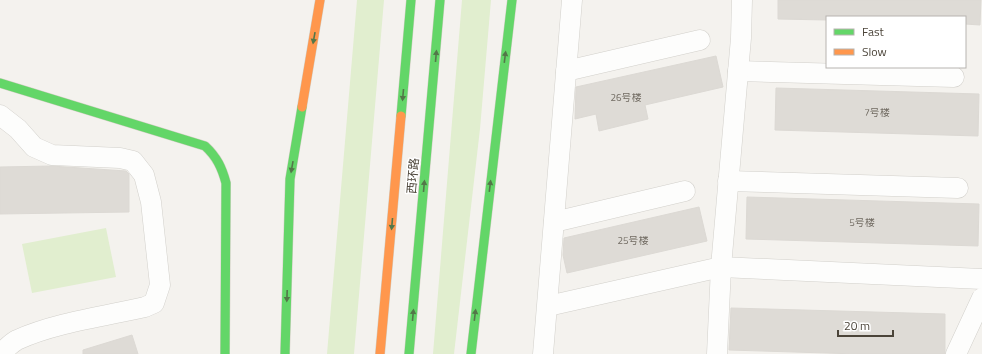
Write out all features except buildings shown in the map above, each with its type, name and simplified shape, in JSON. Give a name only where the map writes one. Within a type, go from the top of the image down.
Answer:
[{"type":"main road","points":[[285,354],[290,179],[320,0]]},
{"type":"main road","name":"西环路","points":[[380,354],[411,0]]},
{"type":"main road","name":"西环路","points":[[409,354],[440,0]]},
{"type":"main road","points":[[471,354],[512,0]]},
{"type":"main road","points":[[0,84],[205,146],[216,155],[222,166],[226,183],[225,354]]},
{"type":"street","points":[[543,354],[572,0]]},
{"type":"street","points":[[717,354],[721,267],[738,71],[742,0]]},
{"type":"street","points":[[566,71],[700,40]]},
{"type":"street","points":[[738,71],[954,77]]},
{"type":"street","points":[[0,115],[18,129],[34,147],[52,155],[120,158],[133,161],[144,175],[151,202],[160,285],[154,303],[145,307],[71,324],[32,335],[15,341],[0,354]]},
{"type":"street","points":[[728,181],[958,188]]},
{"type":"street","points":[[554,222],[685,191]]},
{"type":"street","points":[[548,306],[721,267],[982,278]]},
{"type":"street","points":[[956,354],[982,298]]},
{"type":"green space","points":[[357,0],[384,0],[354,354],[327,354]]},
{"type":"green space","points":[[462,0],[491,0],[480,129],[454,354],[433,354]]},
{"type":"green space","points":[[106,228],[116,277],[32,293],[22,244]]},
{"type":"traffic: fast","points":[[401,116],[411,0]]},
{"type":"traffic: fast","points":[[409,354],[440,0]]},
{"type":"traffic: fast","points":[[471,354],[512,0]]},
{"type":"traffic: fast","points":[[0,83],[205,146],[213,154],[221,168],[226,183],[225,354]]},
{"type":"traffic: fast","points":[[285,354],[290,179],[302,107]]},
{"type":"traffic: slow","points":[[302,107],[320,0]]},
{"type":"traffic: slow","points":[[380,354],[401,116]]}]
